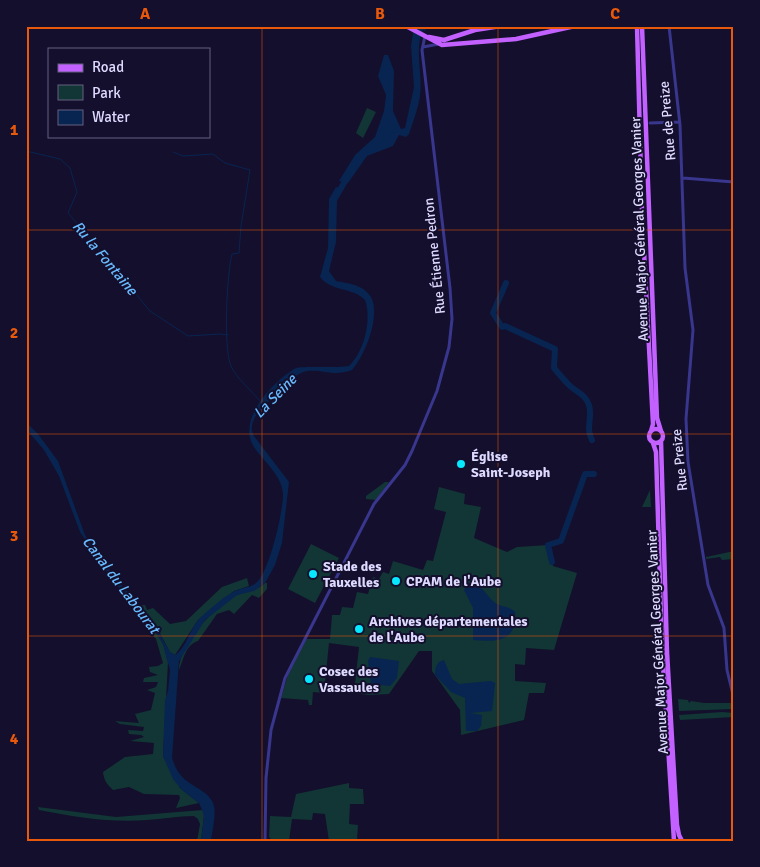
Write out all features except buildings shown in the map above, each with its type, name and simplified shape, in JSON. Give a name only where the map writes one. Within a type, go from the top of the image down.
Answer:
[{"type":"main road","points":[[424,35],[444,40],[475,30],[501,26]]},
{"type":"main road","points":[[409,28],[439,44],[460,44],[528,37],[575,26]]},
{"type":"main road","points":[[637,26],[642,213],[653,424],[649,438],[656,452],[676,841],[682,841]]},
{"type":"main road","name":"Avenue Major Général Georges Vanier","points":[[642,26],[657,418],[661,431]]},
{"type":"main road","points":[[456,37],[460,44]]},
{"type":"main road","points":[[651,431],[655,429],[661,431],[663,437],[661,441],[653,443]]},
{"type":"main road","name":"Avenue Major Général Georges Vanier","points":[[661,441],[665,642],[677,825],[682,841]]},
{"type":"street","name":"Rue de Preize","points":[[669,27],[679,122],[683,178],[683,214]]},
{"type":"street","name":"Rue Étienne Pedron","points":[[265,841],[266,778],[270,736],[285,678],[374,504],[406,465],[437,391],[449,347],[452,318],[450,288],[422,47],[424,35]]},
{"type":"street","points":[[422,47],[439,44]]},
{"type":"street","points":[[650,123],[679,122]]},
{"type":"street","points":[[683,178],[734,182]]},
{"type":"street","name":"Rue Preize","points":[[683,214],[685,268],[693,330],[686,419],[688,462],[708,585],[724,628],[727,670],[734,699]]},
{"type":"green space","points":[[367,108],[376,112],[363,138],[356,133]]},
{"type":"green space","points":[[385,482],[389,482],[376,500],[366,499],[366,496]]},
{"type":"green space","points":[[439,487],[465,494],[464,504],[481,507],[474,538],[507,552],[517,547],[548,545],[553,566],[577,573],[554,650],[526,648],[525,665],[515,664],[515,681],[546,683],[544,693],[529,693],[524,720],[461,735],[460,710],[432,671],[432,651],[419,651],[389,694],[369,695],[354,693],[359,647],[329,643],[324,693],[313,692],[312,705],[309,705],[308,700],[281,698],[290,668],[305,639],[330,639],[332,615],[340,615],[342,607],[353,608],[357,592],[368,594],[373,577],[379,579],[383,572],[389,574],[393,561],[423,570],[427,560],[433,561],[446,512],[434,509]]},
{"type":"green space","points":[[650,490],[651,507],[642,507]]},
{"type":"green space","name":"Stade des Tauxelles","points":[[311,544],[339,558],[315,603],[288,589]]},
{"type":"green space","points":[[734,551],[734,559],[722,560],[720,557],[706,559],[706,557]]},
{"type":"green space","points":[[247,578],[249,586],[234,591],[198,620],[175,655],[170,652],[157,628],[139,605],[145,605],[147,610],[153,608],[170,624],[186,621],[222,587]]},
{"type":"green space","points":[[267,583],[267,589],[259,598],[252,595],[234,614],[229,610],[217,614],[198,641],[190,646],[179,670],[185,649],[199,627],[218,608],[237,595],[258,588]]},
{"type":"green space","points":[[136,609],[150,623],[163,644],[168,662],[163,756],[180,788],[199,803],[176,808],[180,798],[179,795],[144,794],[129,787],[113,790],[104,778],[103,772],[125,757],[153,754],[154,743],[130,741],[144,737],[129,734],[128,730],[143,731],[144,727],[120,724],[115,721],[139,723],[135,714],[151,710],[155,693],[147,690],[156,687],[158,682],[143,682],[144,678],[158,675],[150,672],[149,667],[158,666],[163,663],[156,639],[134,612]]},
{"type":"green space","points":[[678,699],[688,700],[689,703],[691,701],[731,703],[733,709],[679,711]]},
{"type":"green space","points":[[734,713],[734,717],[680,720],[679,715]]},
{"type":"green space","points":[[349,783],[349,788],[363,789],[364,804],[350,804],[349,824],[358,825],[357,841],[329,841],[325,814],[313,813],[312,820],[292,819],[289,841],[272,840],[269,837],[270,816],[291,817],[296,794]]},
{"type":"green space","points":[[38,807],[116,817],[203,810],[201,841],[197,841],[200,824],[194,816],[134,821],[107,820],[52,813],[39,810]]},
{"type":"water","points":[[414,26],[427,26],[420,38],[420,96],[409,134],[406,137],[399,135],[393,146],[367,156],[348,183],[339,181],[355,155],[375,137],[384,111],[386,95],[378,76],[384,55],[388,55],[394,71],[393,111],[401,129],[405,128],[414,87],[411,46]]},
{"type":"water","name":"Canal du Labourat","points":[[336,187],[343,189],[337,201],[336,242],[329,271],[336,281],[355,285],[368,293],[374,305],[373,324],[362,355],[352,370],[339,373],[307,371],[301,373],[280,390],[255,417],[253,422],[254,436],[289,482],[282,543],[275,565],[265,583],[254,591],[237,595],[205,620],[179,661],[172,758],[181,775],[203,791],[214,805],[215,815],[211,841],[201,841],[204,816],[199,803],[182,790],[173,779],[163,756],[165,700],[170,670],[163,644],[150,623],[112,580],[80,532],[59,476],[44,450],[26,429],[26,422],[38,434],[58,461],[85,535],[117,580],[149,616],[170,652],[175,655],[183,647],[200,618],[220,600],[233,592],[255,584],[260,578],[270,556],[281,515],[283,495],[280,481],[254,447],[250,436],[253,414],[260,402],[277,382],[296,368],[349,366],[359,353],[367,326],[368,317],[365,300],[354,293],[330,285],[320,277],[328,248],[329,199]]},
{"type":"water","points":[[469,584],[478,586],[497,604],[515,612],[515,622],[509,635],[490,641],[473,640],[473,608],[464,590]]},
{"type":"water","points":[[370,657],[399,661],[397,678],[390,686],[371,684],[368,661]]},
{"type":"water","points":[[444,660],[452,679],[459,684],[491,681],[495,683],[492,711],[470,713],[482,715],[481,726],[477,731],[466,731],[465,698],[451,692],[435,675],[437,665]]},
{"type":"waterway","name":"Ru la Fontaine","points":[[26,151],[60,159],[70,168],[77,192],[68,213],[150,311],[188,336],[228,335]]},
{"type":"waterway","points":[[173,152],[183,156],[213,154],[225,163],[250,170],[241,226],[239,253],[232,254],[230,264],[226,328],[229,357],[233,371],[261,402]]},
{"type":"waterway","name":"La Seine","points":[[337,195],[348,176]]},
{"type":"waterway","points":[[506,283],[493,313],[502,327],[505,326],[555,349],[554,368],[570,386],[583,396],[589,405],[589,431],[592,440]]},
{"type":"waterway","points":[[552,562],[548,545],[561,541],[585,474],[594,474]]},
{"type":"place","name":"Église Saint-Joseph","points":[[461,464]]},
{"type":"place","name":"Stade des Tauxelles","points":[[313,574]]},
{"type":"place","name":"CPAM de l'Aube","points":[[396,581]]},
{"type":"place","name":"Archives départementales de l'Aube","points":[[359,629]]},
{"type":"place","name":"Cosec des Vassaules","points":[[309,679]]}]
